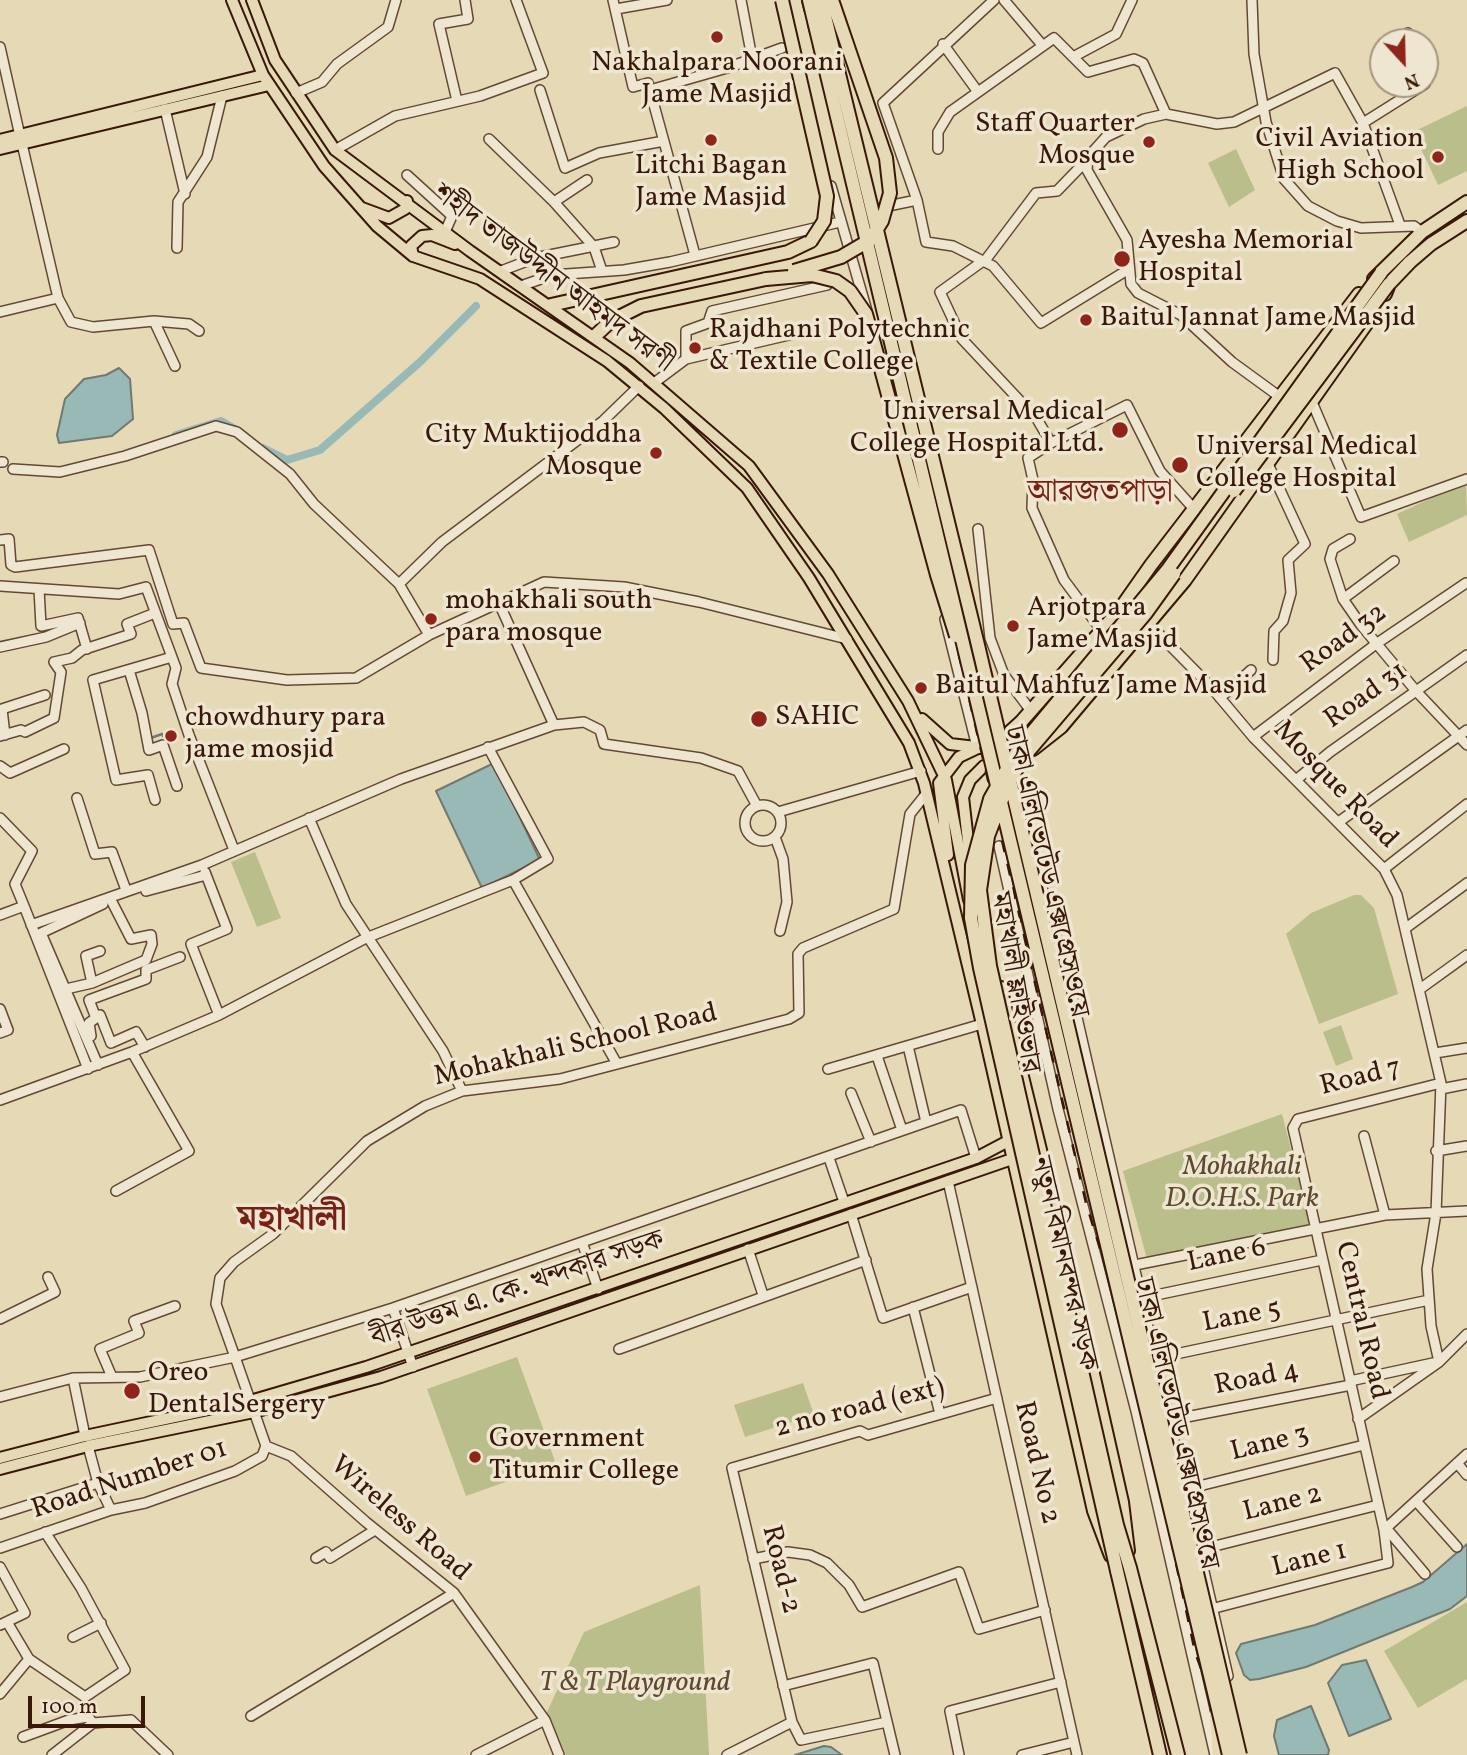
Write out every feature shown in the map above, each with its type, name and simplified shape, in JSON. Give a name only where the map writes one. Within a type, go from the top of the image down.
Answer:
[{"type":"highway","points":[[551,305],[788,252],[811,241],[820,230],[827,212],[827,196],[782,0]]},
{"type":"highway","name":"ঢাকা এলিভেটেড এক্সপ্রেসওয়ে","points":[[809,0],[1229,1755]]},
{"type":"highway","name":"ঢাকা এলিভেটেড এক্সপ্রেসওয়ে","points":[[820,0],[977,641],[1240,1755]]},
{"type":"highway","points":[[595,336],[611,321],[641,306],[766,279],[841,257],[862,246],[876,232],[889,202],[890,183],[886,158],[832,0]]},
{"type":"highway","points":[[982,746],[1009,733],[1118,612],[1366,285],[1422,232],[1467,202]]},
{"type":"highway","points":[[984,766],[1035,748],[1049,738],[1185,580],[1382,301],[1389,284],[1431,244],[1467,221]]},
{"type":"highway","name":"মহাখালী ফ্লাইওভার","points":[[1117,1571],[980,968],[971,918],[972,865],[990,799],[1019,748],[1168,569],[1381,273]]},
{"type":"highway","points":[[766,279],[802,275],[828,278],[845,286],[861,304],[871,324],[944,599],[969,665]]},
{"type":"highway","name":"মহাখালী ফ্লাইওভার","points":[[1130,1568],[990,966],[980,890],[984,858],[999,806],[1028,750],[1146,613],[1389,284]]},
{"type":"highway","name":"নতুন বিমানবন্দর সড়ক","points":[[1130,1568],[1178,1755]]},
{"type":"highway","name":"নতুন বিমানবন্দর সড়ক","points":[[1117,1571],[1160,1755]]},
{"type":"highway","points":[[1216,1709],[1217,1755]]},
{"type":"main road","name":"শহীদ তাজউদ্দীন আহমদ সরণী","points":[[232,0],[266,80],[324,166],[357,205],[413,256],[480,279],[607,360],[639,386],[747,488],[847,639],[909,743],[924,783]]},
{"type":"main road","name":"শহীদ তাজউদ্দীন আহমদ সরণী","points":[[252,0],[272,53],[335,149],[470,251],[595,336],[654,383],[749,466],[828,574],[908,701],[944,773],[964,885],[1001,988]]},
{"type":"main road","points":[[0,140],[21,140],[165,109],[222,96],[266,80]]},
{"type":"main road","points":[[0,149],[21,140],[266,80]]},
{"type":"main road","points":[[357,205],[389,218],[405,209],[407,201]]},
{"type":"main road","points":[[413,256],[411,246],[422,236],[432,235],[470,251]]},
{"type":"main road","points":[[908,701],[942,740],[950,744],[982,746]]},
{"type":"main road","points":[[959,930],[958,906],[939,799],[939,783],[958,757],[982,746]]},
{"type":"main road","points":[[984,766],[970,779],[962,804],[974,882],[1001,988]]},
{"type":"main road","name":"নতুন বিমানবন্দর সড়ক","points":[[924,783],[1093,1511],[1117,1571]]},
{"type":"main road","name":"নতুন বিমানবন্দর সড়ক","points":[[1001,988],[1123,1502],[1130,1568]]},
{"type":"main road","name":"বীর উত্তম এ. কে. খন্দকার সড়ক","points":[[252,1407],[976,1158],[1009,1142],[1034,1122]]},
{"type":"main road","name":"বীর উত্তম এ. কে. খন্দকার সড়ক","points":[[0,1458],[252,1407],[413,1367],[1013,1159],[1040,1146]]},
{"type":"main road","name":"বীর উত্তম এ. কে. খন্দকার সড়ক","points":[[0,1469],[86,1441]]},
{"type":"street","points":[[296,93],[322,82],[337,64],[388,27],[396,0]]},
{"type":"street","points":[[457,101],[439,23],[468,19],[465,0]]},
{"type":"street","points":[[335,149],[395,116],[457,101],[543,73],[516,0]]},
{"type":"street","points":[[667,0],[615,5],[633,87],[648,83],[695,255]]},
{"type":"street","points":[[741,0],[752,58]]},
{"type":"street","points":[[782,0],[982,746]]},
{"type":"street","points":[[820,0],[866,170],[904,364],[929,455],[982,746]]},
{"type":"street","points":[[995,0],[943,44],[883,103],[917,200],[926,243],[953,246],[993,265],[1041,323],[1129,269]]},
{"type":"street","points":[[1004,0],[1043,46]]},
{"type":"street","points":[[1073,57],[1116,34],[1132,0]]},
{"type":"street","points":[[1252,0],[1254,54],[1263,107],[1273,151],[1284,179],[1308,206],[1320,215],[1361,228],[1400,225],[1414,226],[1422,232]]},
{"type":"street","points":[[938,149],[938,132],[950,111],[1054,38],[1088,72],[1134,59],[1143,63],[1166,114]]},
{"type":"street","points":[[943,44],[978,92]]},
{"type":"street","points":[[0,47],[58,298],[71,322],[80,326],[154,321],[189,324],[199,331]]},
{"type":"street","points":[[650,90],[782,48]]},
{"type":"street","points":[[1051,443],[1037,419],[962,340],[940,292],[984,262],[1036,193],[1057,191],[1087,160],[1095,147],[1115,131],[1144,119],[1166,114],[1217,124],[1234,122],[1335,73],[1363,123],[1400,225]]},
{"type":"street","points":[[540,90],[565,168],[599,152],[664,141]]},
{"type":"street","points":[[177,248],[178,202],[207,157],[222,96]]},
{"type":"street","points":[[1363,123],[1403,98]]},
{"type":"street","points":[[165,109],[185,194]]},
{"type":"street","points":[[489,139],[554,202],[594,247],[602,271]]},
{"type":"street","points":[[1087,160],[1087,170],[1128,240],[1131,284],[1138,293],[1190,324],[1232,362],[1280,397]]},
{"type":"street","points":[[407,176],[452,216],[445,232]]},
{"type":"street","points":[[554,202],[587,180]]},
{"type":"street","points":[[888,206],[917,200]]},
{"type":"street","points":[[521,286],[541,277],[624,270],[840,222]]},
{"type":"street","points":[[501,271],[535,258],[614,242]]},
{"type":"street","points":[[686,359],[686,331],[708,323],[712,311],[827,285]]},
{"type":"street","points":[[0,312],[58,298]]},
{"type":"street","points":[[154,321],[175,366]]},
{"type":"street","points":[[654,383],[686,359],[793,334]]},
{"type":"street","points":[[399,583],[442,542],[603,421],[639,386]]},
{"type":"street","points":[[1311,402],[1361,517],[1467,479]]},
{"type":"street","points":[[1102,631],[1064,580],[1032,508],[1033,480],[1028,458],[1051,443],[1127,405],[1160,471],[1194,509]]},
{"type":"street","points":[[13,469],[60,472],[125,456],[216,426],[237,432],[290,474],[333,524],[399,583],[429,635]]},
{"type":"street","points":[[1268,464],[1290,506],[1305,544],[1288,560],[1291,593],[1283,621],[1274,631],[1273,660]]},
{"type":"street","points":[[978,529],[990,638],[1004,675],[1031,711]]},
{"type":"street","points":[[1350,539],[1334,549],[1330,559],[1343,599],[1376,644],[1416,691],[1463,733],[1467,745]]},
{"type":"street","points":[[0,540],[10,541],[11,565],[15,567],[150,551],[173,624],[184,623],[203,668],[287,680],[353,679],[389,662],[429,635],[544,582],[624,587],[699,602],[847,639]]},
{"type":"street","points":[[1343,599],[1394,561]]},
{"type":"street","name":"Road 32","points":[[1253,737],[1376,644],[1466,583]]},
{"type":"street","points":[[0,586],[119,594],[146,587],[176,668],[172,684],[176,697],[234,850]]},
{"type":"street","points":[[39,589],[41,626],[78,618],[87,649]]},
{"type":"street","points":[[498,601],[554,725]]},
{"type":"street","name":"Mosque Road","points":[[1118,612],[1149,624],[1220,698],[1253,737],[1384,869],[1397,895],[1441,1086],[1436,1151],[1436,1213],[1427,1269],[1438,1362]]},
{"type":"street","points":[[44,695],[2,709],[2,735],[21,730],[25,732],[54,719],[61,672],[54,662],[72,658],[87,649],[131,634],[127,624],[155,613]]},
{"type":"street","points":[[0,647],[46,637],[80,623]]},
{"type":"street","name":"Road 31","points":[[1296,780],[1330,752],[1467,655]]},
{"type":"street","points":[[155,800],[148,775],[116,780],[93,680],[172,657]]},
{"type":"street","points":[[129,670],[149,750],[163,745],[177,786]]},
{"type":"street","points":[[1220,698],[1251,670]]},
{"type":"street","points":[[31,925],[202,865],[309,818],[488,747],[554,725],[584,722],[600,730],[604,744],[701,758],[738,771],[757,806]]},
{"type":"street","points":[[1339,821],[1463,733]]},
{"type":"street","points":[[0,1100],[93,1067],[219,1016],[366,938],[513,880],[548,859],[488,747]]},
{"type":"street","points":[[0,766],[10,773],[64,749]]},
{"type":"street","points":[[1000,761],[1034,859],[1073,1000],[1107,1157],[1187,1489],[1245,1755]]},
{"type":"street","points":[[778,812],[924,783]]},
{"type":"street","name":"Mohakhali School Road","points":[[252,1407],[216,1304],[218,1286],[226,1269],[273,1234],[367,1141],[425,1106],[462,1091],[560,1079],[789,1019],[799,1013],[798,954],[803,948],[894,909],[910,814],[924,783]]},
{"type":"street","points":[[77,798],[95,854],[112,852],[126,890]]},
{"type":"street","points":[[1384,869],[1467,804]]},
{"type":"street","points":[[768,805],[778,812],[781,828],[775,837],[763,841],[752,837],[745,827],[746,815],[757,806],[768,805]]},
{"type":"street","points":[[0,818],[32,851],[15,884],[93,1067]]},
{"type":"street","points":[[309,818],[346,904],[443,1051],[462,1091]]},
{"type":"street","points":[[775,837],[783,859],[787,902],[780,931]]},
{"type":"street","points":[[999,846],[1058,1109],[1136,1411],[1217,1755]]},
{"type":"street","points":[[202,865],[227,929],[191,944],[219,1016]]},
{"type":"street","points":[[93,1067],[66,989],[41,933],[111,900],[206,875]]},
{"type":"street","points":[[513,880],[618,1064]]},
{"type":"street","points":[[1406,928],[1467,883]]},
{"type":"street","points":[[66,989],[92,983],[146,960],[152,944],[151,935],[131,939],[111,900]]},
{"type":"street","points":[[0,915],[24,906]]},
{"type":"street","points":[[92,983],[86,956],[100,951]]},
{"type":"street","points":[[1420,989],[1467,955]]},
{"type":"street","points":[[95,1016],[89,1000],[101,1000],[146,979],[146,970],[180,957]]},
{"type":"street","points":[[0,1009],[8,1030],[0,1033]]},
{"type":"street","points":[[95,1016],[100,1015],[111,1043],[136,1032],[145,1047]]},
{"type":"street","points":[[91,1038],[88,1028],[95,1016]]},
{"type":"street","points":[[828,1069],[982,1024]]},
{"type":"street","points":[[908,1046],[926,1122]]},
{"type":"street","points":[[1435,1053],[1467,1048]]},
{"type":"street","points":[[116,1191],[190,1151],[132,1052]]},
{"type":"street","points":[[877,1056],[902,1130]]},
{"type":"street","name":"Road 7","points":[[1294,1122],[1441,1086],[1467,1084]]},
{"type":"street","points":[[851,1093],[872,1142]]},
{"type":"street","points":[[0,1397],[73,1378],[140,1377],[235,1357],[393,1308],[961,1110],[976,1158]]},
{"type":"street","name":"Central Road","points":[[1294,1122],[1293,1128],[1322,1260],[1385,1529]]},
{"type":"street","points":[[1364,1136],[1385,1215]]},
{"type":"street","points":[[1436,1151],[1467,1146]]},
{"type":"street","points":[[829,1158],[844,1202]]},
{"type":"street","name":"Road No 2","points":[[948,1181],[1077,1755]]},
{"type":"street","points":[[1135,1265],[1385,1215],[1467,1211]]},
{"type":"street","points":[[851,1214],[883,1318],[972,1287]]},
{"type":"street","points":[[582,1242],[598,1289]]},
{"type":"street","points":[[748,1249],[763,1295]]},
{"type":"street","points":[[619,1349],[866,1260]]},
{"type":"street","name":"Lane 6","points":[[1142,1298],[1322,1260]]},
{"type":"street","points":[[0,1319],[55,1292],[48,1277]]},
{"type":"street","name":"Lane 5","points":[[1157,1358],[1336,1322],[1429,1300]]},
{"type":"street","points":[[112,1377],[100,1349],[139,1334],[134,1321],[175,1306]]},
{"type":"street","points":[[913,1307],[940,1414]]},
{"type":"street","points":[[393,1308],[413,1367]]},
{"type":"street","points":[[1358,1419],[1438,1362],[1467,1334]]},
{"type":"street","name":"Road 4","points":[[1171,1420],[1438,1362]]},
{"type":"street","points":[[73,1378],[98,1483],[111,1510]]},
{"type":"street","name":"2 no road (ext)","points":[[734,1466],[860,1431],[868,1435],[997,1398]]},
{"type":"street","points":[[252,1407],[266,1446]]},
{"type":"street","name":"Lane 3","points":[[1187,1489],[1364,1445]]},
{"type":"street","name":"Road Number 01","points":[[0,1548],[111,1510],[145,1503],[235,1471],[252,1464],[262,1456],[266,1446]]},
{"type":"street","name":"Wireless Road","points":[[266,1446],[291,1456],[375,1530],[454,1593],[545,1720],[559,1755]]},
{"type":"street","points":[[1425,1574],[1385,1529],[1467,1454]]},
{"type":"street","points":[[1457,1464],[1467,1475]]},
{"type":"street","name":"Road-2","points":[[734,1466],[732,1471],[792,1722]]},
{"type":"street","points":[[0,1514],[98,1483]]},
{"type":"street","points":[[1416,1501],[1457,1547]]},
{"type":"street","name":"Lane 2","points":[[1199,1550],[1378,1505]]},
{"type":"street","name":"Lane 1","points":[[1212,1609],[1382,1567],[1388,1563],[1385,1529]]},
{"type":"street","points":[[316,1558],[326,1552],[330,1558],[375,1530]]},
{"type":"street","points":[[0,1567],[25,1613],[4,1624],[29,1659],[85,1697],[125,1670],[101,1623],[45,1532]]},
{"type":"street","points":[[753,1559],[788,1552],[819,1559],[827,1563],[849,1585],[862,1607],[959,1572],[979,1629],[1045,1610]]},
{"type":"street","points":[[251,1716],[454,1593]]},
{"type":"street","points":[[73,1637],[101,1623]]},
{"type":"street","points":[[0,1694],[29,1659]]},
{"type":"street","points":[[783,1686],[873,1663],[895,1755]]},
{"type":"street","points":[[959,1755],[950,1711],[1061,1682]]},
{"type":"street","points":[[23,1737],[69,1720],[88,1717],[93,1723]]},
{"type":"street","points":[[52,1755],[93,1723],[134,1720],[168,1755]]},
{"type":"street","points":[[476,1755],[545,1720]]},
{"type":"street","points":[[727,1755],[792,1722],[802,1740],[887,1723]]},
{"type":"street","points":[[1022,1755],[1074,1742]]},
{"type":"green space","points":[[1467,106],[1467,171],[1438,185],[1413,132]]},
{"type":"green space","points":[[1236,149],[1255,190],[1229,207],[1208,163]]},
{"type":"green space","points":[[1466,482],[1467,515],[1409,542],[1397,514]]},
{"type":"green space","points":[[255,852],[281,918],[257,927],[231,862]]},
{"type":"green space","points":[[1354,895],[1361,895],[1374,908],[1398,994],[1319,1024],[1286,934],[1311,913]]},
{"type":"green space","points":[[1341,1025],[1353,1059],[1336,1066],[1323,1032]]},
{"type":"green space","name":"Mohakhali D.O.H.S. Park","points":[[1282,1114],[1310,1224],[1147,1259],[1123,1171]]},
{"type":"green space","points":[[517,1357],[556,1464],[466,1496],[427,1389]]},
{"type":"green space","points":[[803,1383],[814,1415],[745,1437],[734,1405]]},
{"type":"green space","name":"T & T Playground","points":[[700,1585],[709,1755],[566,1755],[547,1712],[584,1632]]},
{"type":"green space","points":[[1467,1602],[1467,1679],[1418,1708],[1384,1651]]},
{"type":"water","points":[[119,368],[130,379],[133,419],[112,436],[59,443],[57,435],[65,399],[84,379],[106,375]]},
{"type":"water","points":[[494,763],[540,860],[482,888],[436,791]]},
{"type":"water","points":[[1467,1544],[1467,1596],[1450,1609],[1306,1667],[1259,1679],[1250,1680],[1244,1675],[1236,1653],[1241,1644],[1315,1625],[1412,1587],[1423,1582]]},
{"type":"water","points":[[1366,1660],[1391,1719],[1349,1736],[1328,1683],[1342,1665]]},
{"type":"water","points":[[1311,1706],[1329,1750],[1328,1755],[1279,1755],[1274,1736],[1277,1720]]},
{"type":"water","points":[[824,1746],[831,1747],[842,1755],[795,1755]]},
{"type":"waterway","points":[[263,448],[287,460],[320,450],[420,362],[476,306]]},
{"type":"waterway","points":[[176,435],[221,421],[238,431]]},
{"type":"waterway","points":[[163,736],[172,733]]},
{"type":"waterway","points":[[148,739],[162,734]]},
{"type":"tram line","points":[[810,0],[920,440],[991,764],[1022,881],[1094,1201],[1136,1341],[1203,1651],[1236,1755]]},
{"type":"railway","points":[[802,0],[912,441],[924,504],[1086,1203],[1129,1343],[1195,1652],[1232,1755]]},
{"type":"place","name":"Nakhalpara Noorani Jame Masjid","points":[[717,37]]},
{"type":"place","name":"Litchi Bagan Jame Masjid","points":[[711,140]]},
{"type":"place","name":"Staff Quarter Mosque","points":[[1149,142]]},
{"type":"place","name":"Civil Aviation High School","points":[[1438,157]]},
{"type":"place","name":"Ayesha Memorial Hospital","points":[[1122,259]]},
{"type":"place","name":"Baitul Jannat Jame Masjid","points":[[1086,320]]},
{"type":"place","name":"Rajdhani Polytechnic & Textile College","points":[[695,348]]},
{"type":"place","name":"Universal Medical College Hospital Ltd.","points":[[1120,430]]},
{"type":"place","name":"City Muktijoddha Mosque","points":[[656,453]]},
{"type":"place","name":"Universal Medical College Hospital","points":[[1180,465]]},
{"type":"place","name":"mohakhali south para mosque","points":[[431,619]]},
{"type":"place","name":"Arjotpara Jame Masjid","points":[[1013,626]]},
{"type":"place","name":"Baitul Mahfuz Jame Masjid","points":[[921,688]]},
{"type":"place","name":"SAHIC","points":[[759,719]]},
{"type":"place","name":"chowdhury para jame mosjid","points":[[171,736]]},
{"type":"place","name":"Oreo DentalSergery","points":[[132,1391]]},
{"type":"place","name":"Government Titumir College","points":[[475,1457]]},
{"type":"district","name":"আরজতপাড়া","points":[[1100,495]]},
{"type":"district","name":"মহাখালী","points":[[292,1223]]}]
